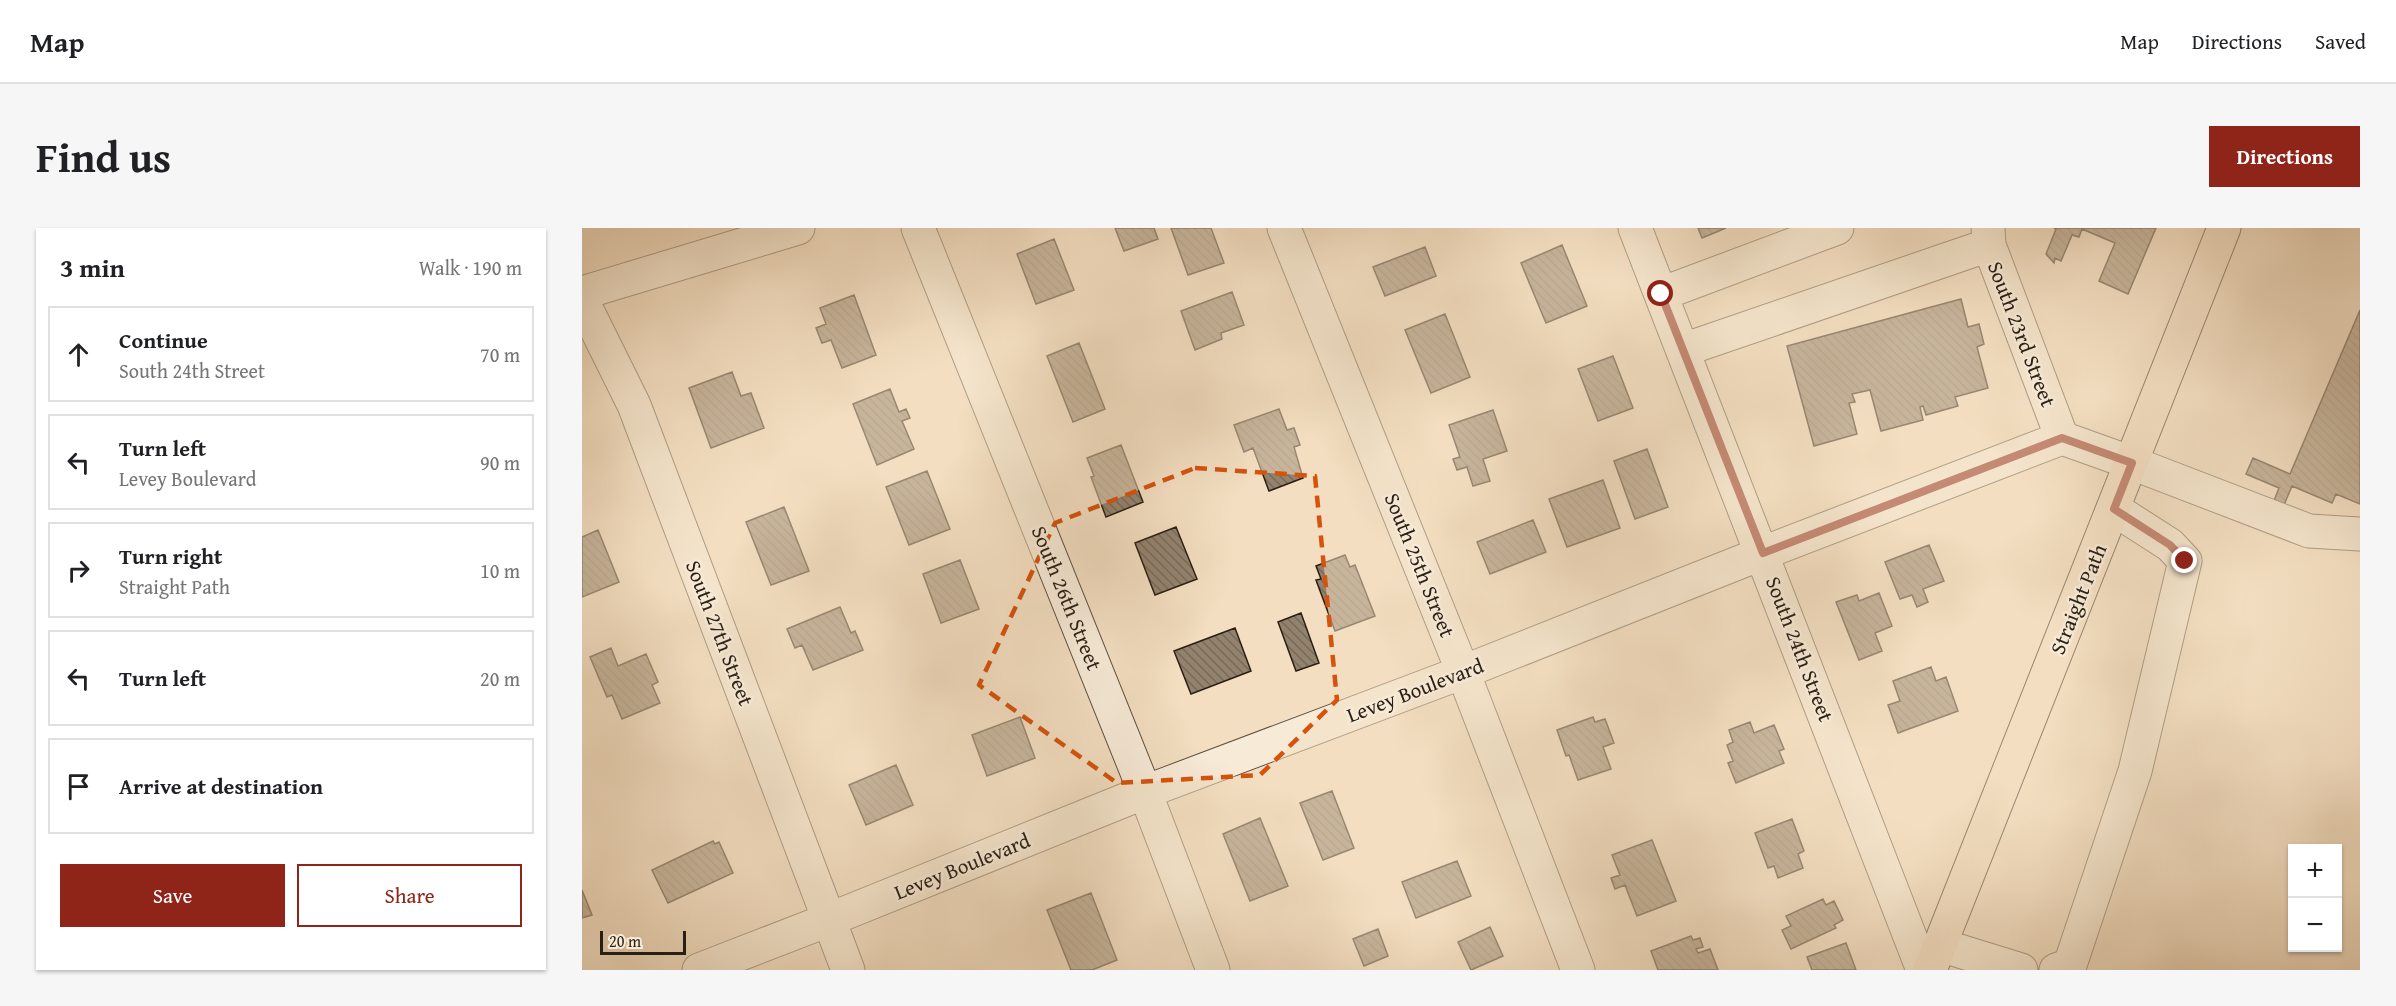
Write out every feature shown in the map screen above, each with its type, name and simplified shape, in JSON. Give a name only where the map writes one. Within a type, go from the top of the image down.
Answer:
[{"type":"main road","name":"Straight Path","points":[[1931,962],[2114,509],[2224,228]]},
{"type":"street","points":[[582,293],[798,228]]},
{"type":"street","name":"South 26th Street","points":[[918,228],[1145,792],[1213,970]]},
{"type":"street","name":"South 25th Street","points":[[1284,228],[1463,672],[1578,970]]},
{"type":"street","name":"South 24th Street","points":[[1635,228],[1763,553],[1931,962]]},
{"type":"street","points":[[1661,294],[1836,228]]},
{"type":"street","points":[[1683,350],[1988,236]]},
{"type":"street","name":"South 23rd Street","points":[[1988,236],[2062,438]]},
{"type":"street","name":"South 27th Street","points":[[582,300],[634,405],[848,970]]},
{"type":"street","points":[[2062,438],[2309,531],[2360,534]]},
{"type":"street","name":"Levey Boulevard","points":[[699,970],[1145,792],[1463,672],[2062,438]]},
{"type":"street","points":[[2056,970],[2070,965],[2135,771],[2185,561],[2170,545],[2114,509]]},
{"type":"street","points":[[1931,962],[2021,970]]},
{"type":"highlighted area","points":[[1195,468],[1315,476],[1337,700],[1260,775],[1117,783],[979,685],[1055,523]]},
{"type":"building","points":[[1115,228],[1154,228],[1158,239],[1124,251]]},
{"type":"building","points":[[1171,228],[1211,228],[1224,263],[1188,275]]},
{"type":"building","points":[[1698,228],[1726,228],[1702,238]]},
{"type":"building","points":[[2054,228],[2156,228],[2128,294],[2099,281],[2115,243],[2082,229],[2079,237],[2072,235],[2061,261],[2055,258],[2054,263],[2046,254],[2056,229]]},
{"type":"building","points":[[1054,239],[1074,290],[1036,304],[1017,254]]},
{"type":"building","points":[[1562,245],[1587,306],[1546,323],[1521,263]]},
{"type":"building","points":[[1425,247],[1436,276],[1385,296],[1373,267]]},
{"type":"building","points":[[1232,292],[1244,325],[1221,333],[1222,339],[1195,350],[1181,311]]},
{"type":"building","points":[[854,295],[876,355],[842,368],[831,340],[822,343],[816,328],[826,324],[820,308]]},
{"type":"building","points":[[1961,299],[1968,327],[1979,324],[1984,344],[1977,347],[1988,388],[1955,397],[1958,406],[1926,415],[1923,406],[1920,407],[1923,420],[1881,431],[1870,390],[1852,394],[1855,402],[1849,403],[1857,434],[1814,446],[1787,346]]},
{"type":"building","points":[[2360,310],[2360,504],[2336,494],[2332,503],[2292,486],[2281,512],[2271,508],[2279,488],[2246,474],[2253,458],[2290,474]]},
{"type":"building","points":[[1445,314],[1470,377],[1431,393],[1405,330]]},
{"type":"building","points":[[1079,343],[1105,409],[1073,422],[1047,356]]},
{"type":"building","points":[[1613,356],[1633,408],[1598,421],[1578,369]]},
{"type":"building","points":[[732,372],[741,396],[751,393],[764,428],[711,448],[689,388]]},
{"type":"building","points":[[890,389],[899,412],[906,409],[910,418],[902,421],[914,449],[877,465],[853,404]]},
{"type":"building","points":[[1279,409],[1287,430],[1294,428],[1300,445],[1294,447],[1303,478],[1269,491],[1253,448],[1244,452],[1234,425]]},
{"type":"building","points":[[1493,410],[1507,451],[1483,459],[1490,481],[1473,486],[1467,467],[1457,470],[1453,459],[1460,457],[1449,425]]},
{"type":"building","points":[[1121,445],[1143,502],[1106,517],[1091,477],[1094,476],[1087,458]]},
{"type":"building","points":[[1647,449],[1668,507],[1635,519],[1614,461]]},
{"type":"building","points":[[927,471],[950,529],[909,545],[886,487]]},
{"type":"building","points":[[1603,480],[1620,528],[1567,547],[1549,499]]},
{"type":"building","points":[[784,507],[809,571],[771,585],[746,522]]},
{"type":"building","points":[[1533,520],[1546,552],[1490,574],[1477,542]]},
{"type":"building","points":[[1176,527],[1197,579],[1155,595],[1135,543]]},
{"type":"building","points":[[598,530],[619,582],[582,597],[582,537]]},
{"type":"building","points":[[1929,545],[1944,581],[1923,589],[1928,602],[1917,607],[1912,595],[1900,599],[1885,562]]},
{"type":"building","points":[[1345,555],[1350,567],[1355,565],[1375,616],[1335,631],[1316,580],[1321,579],[1316,566]]},
{"type":"building","points":[[960,560],[979,609],[941,623],[923,574]]},
{"type":"building","points":[[1879,593],[1892,626],[1875,633],[1882,651],[1859,660],[1836,602],[1857,595],[1859,601]]},
{"type":"building","points":[[840,607],[851,633],[855,631],[863,650],[813,670],[802,645],[795,648],[787,629]]},
{"type":"building","points":[[1301,613],[1319,663],[1296,671],[1278,622]]},
{"type":"building","points":[[1235,628],[1251,671],[1191,694],[1174,651]]},
{"type":"building","points":[[611,648],[618,666],[646,654],[658,682],[652,685],[660,703],[622,719],[612,695],[607,697],[590,657]]},
{"type":"building","points":[[1931,667],[1936,681],[1946,677],[1958,711],[1898,733],[1888,705],[1900,701],[1893,681]]},
{"type":"building","points":[[1020,717],[1035,758],[987,776],[972,735]]},
{"type":"building","points":[[1593,717],[1595,722],[1605,719],[1614,743],[1603,747],[1611,769],[1578,780],[1557,730]]},
{"type":"building","points":[[1750,722],[1754,733],[1774,725],[1784,749],[1779,751],[1784,763],[1736,783],[1728,763],[1733,761],[1727,745],[1733,742],[1729,730]]},
{"type":"building","points":[[896,765],[913,805],[866,825],[849,785]]},
{"type":"building","points":[[1332,791],[1354,848],[1323,860],[1300,803]]},
{"type":"building","points":[[1260,818],[1288,886],[1250,901],[1223,834]]},
{"type":"building","points":[[1792,819],[1804,851],[1798,854],[1803,868],[1778,878],[1774,866],[1768,868],[1755,833]]},
{"type":"building","points":[[1652,840],[1676,901],[1637,916],[1625,885],[1615,889],[1611,878],[1620,875],[1612,855]]},
{"type":"building","points":[[713,841],[715,844],[719,842],[733,873],[668,903],[652,870]]},
{"type":"building","points":[[1457,861],[1471,896],[1416,918],[1402,882]]},
{"type":"building","points":[[582,890],[592,915],[582,918]]},
{"type":"building","points":[[1091,893],[1117,960],[1092,970],[1071,970],[1047,910]]},
{"type":"building","points":[[1823,899],[1826,905],[1834,901],[1843,920],[1834,925],[1836,928],[1791,949],[1782,930],[1791,926],[1786,916]]},
{"type":"building","points":[[1490,927],[1503,956],[1471,970],[1458,942]]},
{"type":"building","points":[[1378,929],[1388,956],[1364,966],[1353,939]]},
{"type":"building","points":[[1691,936],[1693,940],[1700,938],[1703,947],[1696,949],[1698,953],[1710,949],[1718,970],[1658,970],[1651,951]]},
{"type":"building","points":[[1846,943],[1856,970],[1812,970],[1807,957]]},
{"type":"route","points":[[1661,294],[1763,553],[2062,438],[2132,463],[2114,509],[2170,545],[2185,561]]}]
